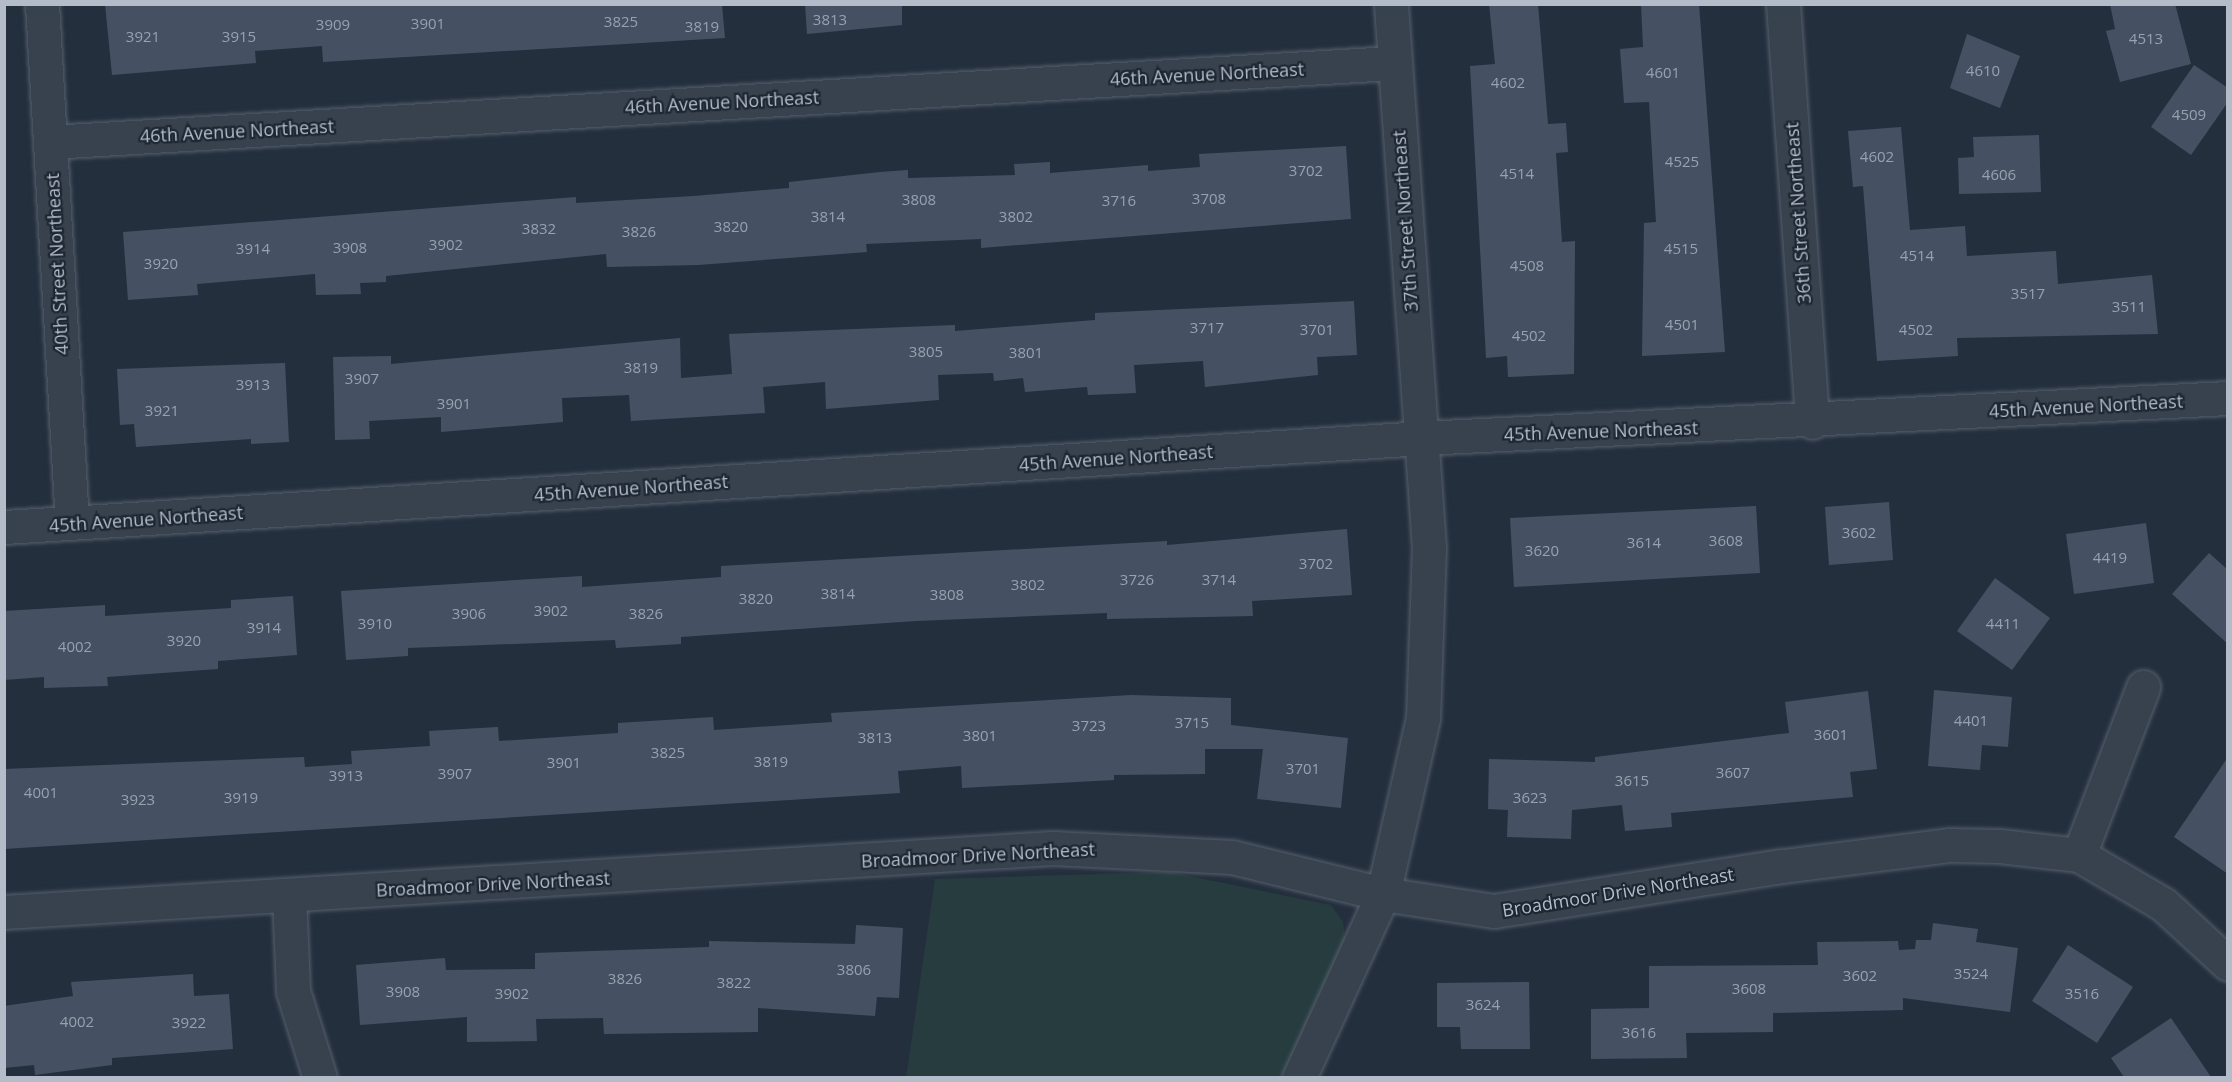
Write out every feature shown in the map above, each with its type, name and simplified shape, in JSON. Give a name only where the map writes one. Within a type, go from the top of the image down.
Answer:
[{"type":"street","name":"40th Street Northeast","points":[[42,4],[72,523]]},
{"type":"street","name":"37th Street Northeast","points":[[1299,1077],[1383,894],[1423,718],[1430,548],[1393,63],[1391,4]]},
{"type":"street","name":"36th Street Northeast","points":[[1784,4],[1812,422]]},
{"type":"street","name":"46th Avenue Northeast","points":[[50,141],[1393,63]]},
{"type":"street","name":"45th Avenue Northeast","points":[[4,528],[1422,438],[1812,422],[2228,398]]},
{"type":"street","points":[[2079,855],[2143,687]]},
{"type":"street","name":"Broadmoor Drive Northeast","points":[[4,912],[1053,848],[1232,857],[1383,894],[1517,910],[1949,845],[2079,855],[2163,904],[2228,964]]},
{"type":"street","points":[[289,895],[293,991],[320,1077]]},
{"type":"green space","points":[[1170,872],[1331,905],[1343,922],[1346,944],[1281,1077],[906,1078],[935,879]]},
{"type":"building","points":[[105,4],[722,4],[725,38],[323,62],[322,46],[255,51],[256,63],[112,75]]},
{"type":"building","points":[[805,4],[902,4],[902,25],[807,34]]},
{"type":"building","points":[[1489,4],[1538,4],[1548,124],[1566,123],[1568,152],[1556,153],[1562,242],[1575,241],[1574,374],[1508,377],[1507,356],[1486,358],[1470,66],[1495,64]]},
{"type":"building","points":[[1641,4],[1699,4],[1725,352],[1642,356],[1644,223],[1656,222],[1649,102],[1624,103],[1620,49],[1643,47]]},
{"type":"building","points":[[2110,4],[2175,4],[2191,64],[2120,82],[2106,31],[2115,29]]},
{"type":"building","points":[[1967,34],[2020,56],[2000,108],[1950,88]]},
{"type":"building","points":[[2194,65],[2228,88],[2228,102],[2191,155],[2151,127]]},
{"type":"building","points":[[1901,127],[1910,230],[1965,226],[1967,256],[2056,251],[2058,284],[2152,275],[2158,334],[1957,338],[1958,356],[1877,361],[1863,186],[1853,187],[1848,131]]},
{"type":"building","points":[[2039,135],[2041,192],[1959,194],[1958,158],[1974,157],[1973,137]]},
{"type":"building","points":[[1346,146],[1351,219],[981,248],[981,239],[866,244],[867,252],[698,265],[607,267],[606,254],[386,276],[386,282],[360,283],[361,294],[316,295],[315,274],[197,284],[198,295],[128,300],[123,232],[576,197],[576,203],[694,196],[789,188],[789,182],[908,170],[908,178],[1015,175],[1014,164],[1050,162],[1050,173],[1148,165],[1148,171],[1200,167],[1199,154]]},
{"type":"building","points":[[1354,301],[1357,355],[1317,357],[1318,375],[1205,387],[1203,361],[1134,365],[1136,393],[1088,395],[1087,387],[1025,392],[1023,378],[994,381],[993,373],[938,375],[939,400],[826,409],[825,382],[763,387],[765,413],[631,421],[629,395],[562,398],[563,422],[441,432],[441,417],[369,421],[370,439],[335,440],[333,357],[391,356],[391,364],[680,338],[681,378],[732,374],[729,334],[955,325],[955,331],[1095,320],[1095,313]]},
{"type":"building","points":[[285,363],[289,442],[251,444],[251,439],[136,447],[134,424],[120,425],[117,369]]},
{"type":"building","points":[[1889,502],[1893,560],[1829,565],[1825,507]]},
{"type":"building","points":[[1756,506],[1760,573],[1514,587],[1510,518]]},
{"type":"building","points":[[2146,523],[2154,583],[2074,594],[2066,534]]},
{"type":"building","points":[[1347,529],[1352,595],[1252,601],[1253,616],[1107,619],[1107,613],[916,621],[681,637],[681,644],[616,648],[615,640],[408,648],[408,656],[346,660],[341,591],[582,576],[582,587],[721,577],[721,566],[1167,541],[1167,545]]},
{"type":"building","points":[[2209,553],[2228,570],[2228,644],[2172,594]]},
{"type":"building","points":[[1995,578],[2050,618],[2012,670],[1957,631]]},
{"type":"building","points":[[293,596],[297,655],[218,661],[218,669],[107,677],[108,686],[44,688],[44,677],[4,680],[4,611],[105,605],[105,616],[231,608],[231,600]]},
{"type":"building","points":[[1934,690],[2012,697],[2008,747],[1982,745],[1980,770],[1928,766]]},
{"type":"building","points":[[1868,691],[1877,769],[1850,772],[1853,797],[1671,813],[1672,827],[1625,831],[1622,805],[1572,810],[1571,839],[1507,837],[1508,810],[1488,809],[1489,759],[1595,762],[1595,757],[1789,733],[1785,702]]},
{"type":"building","points":[[1131,695],[1231,698],[1231,725],[1348,738],[1341,808],[1257,799],[1263,749],[1205,749],[1205,774],[1114,775],[1114,780],[962,788],[961,766],[898,771],[900,793],[4,849],[4,769],[304,757],[305,767],[352,764],[351,751],[430,746],[429,731],[498,727],[499,741],[618,733],[618,723],[713,717],[714,730],[832,722],[831,713]]},
{"type":"building","points":[[2228,757],[2228,874],[2174,837]]},
{"type":"building","points":[[1933,923],[1978,929],[1976,942],[2018,948],[2010,1012],[1903,998],[1903,1010],[1773,1013],[1773,1032],[1686,1033],[1687,1058],[1591,1059],[1591,1009],[1649,1008],[1649,966],[1818,965],[1817,942],[1898,941],[1899,950],[1915,949],[1916,940],[1931,940]]},
{"type":"building","points":[[856,925],[903,928],[899,998],[877,997],[875,1016],[758,1008],[758,1032],[604,1034],[603,1018],[536,1019],[537,1041],[467,1042],[467,1017],[360,1025],[356,965],[445,958],[446,970],[535,969],[535,953],[709,947],[709,941],[855,944]]},
{"type":"building","points":[[2068,945],[2133,987],[2097,1043],[2032,1001]]},
{"type":"building","points":[[193,974],[194,996],[229,994],[233,1049],[112,1058],[112,1065],[35,1075],[34,1065],[4,1068],[4,1006],[73,996],[71,982]]},
{"type":"building","points":[[1529,982],[1530,1049],[1461,1049],[1460,1027],[1437,1027],[1437,983]]},
{"type":"building","points":[[2171,1018],[2211,1077],[2124,1077],[2111,1058]]}]
